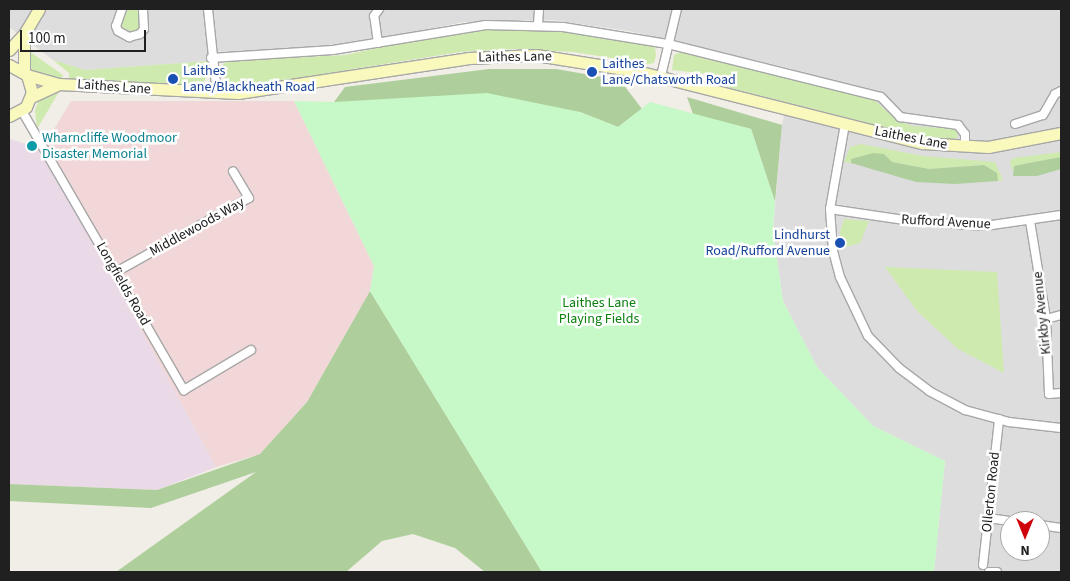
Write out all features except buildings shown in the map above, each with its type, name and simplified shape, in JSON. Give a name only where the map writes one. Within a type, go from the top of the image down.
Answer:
[{"type":"main road","points":[[9,50],[24,34],[39,9]]},
{"type":"main road","points":[[9,116],[22,111],[31,97],[32,88],[25,73],[24,34]]},
{"type":"main road","name":"Laithes Lane","points":[[9,65],[25,73],[59,84],[217,94],[254,92],[452,60],[506,55],[564,57],[661,76],[922,143],[965,147],[1013,144],[1061,133]]},
{"type":"main road","name":"Laithes Lane","points":[[31,97],[59,84]]},
{"type":"street","points":[[122,9],[116,26],[118,31],[129,37],[140,34],[144,29],[143,9]]},
{"type":"street","points":[[208,9],[211,58],[217,94]]},
{"type":"street","points":[[378,43],[374,16],[379,9]]},
{"type":"street","points":[[538,24],[539,9]]},
{"type":"street","points":[[661,76],[677,9]]},
{"type":"street","name":"Laithes Lane","points":[[211,58],[334,50],[453,28],[538,24],[627,35],[881,97],[900,118],[958,125],[965,134],[965,147]]},
{"type":"street","points":[[1015,124],[1043,115],[1055,94],[1061,91]]},
{"type":"street","name":"Longfields Road","points":[[22,111],[184,390],[251,350]]},
{"type":"street","points":[[845,124],[830,209],[833,251],[840,277],[868,336],[899,368],[929,391],[965,410],[999,419],[1061,428]]},
{"type":"street","name":"Middlewoods Way","points":[[116,272],[249,198],[233,171]]},
{"type":"street","name":"Rufford Avenue","points":[[830,209],[954,225],[985,226],[1061,215]]},
{"type":"street","name":"Kirkby Avenue","points":[[1030,221],[1046,319],[1049,394],[1061,393]]},
{"type":"street","points":[[1046,319],[1061,315]]},
{"type":"street","name":"Ollerton Road","points":[[984,565],[999,419]]},
{"type":"street","points":[[988,518],[1000,520]]},
{"type":"street","points":[[989,572],[997,572]]},
{"type":"shaded area","points":[[9,9],[1061,9],[1061,572],[934,572],[945,461],[873,426],[817,367],[783,301],[773,231],[782,125],[793,69],[629,31],[553,20],[463,22],[369,41],[278,50],[224,52],[209,49],[209,61],[85,70],[53,60],[9,27]]},
{"type":"shaded area","points":[[71,101],[294,101],[374,266],[370,291],[307,402],[260,454],[216,467],[42,149]]},
{"type":"shaded area","points":[[9,139],[42,149],[216,467],[157,490],[9,484]]},
{"type":"green space","points":[[128,9],[138,9],[141,26],[135,32],[119,27]]},
{"type":"green space","points":[[536,29],[608,37],[655,46],[656,56],[654,63],[648,64],[574,52],[515,49],[460,52],[236,88],[225,84],[222,74],[223,64],[229,61],[345,55],[454,32]]},
{"type":"green space","points":[[26,49],[63,75],[62,79],[36,74],[31,69]]},
{"type":"green space","points":[[680,52],[873,99],[898,121],[912,126],[958,130],[957,138],[952,141],[920,136],[723,86],[708,74],[672,70],[674,55]]},
{"type":"green space","points":[[53,60],[85,70],[209,61],[209,74],[202,84],[194,86],[69,79],[69,73]]},
{"type":"green space","points":[[489,69],[556,69],[620,80],[642,109],[618,127],[580,112],[334,102],[345,87]]},
{"type":"green space","points":[[60,90],[37,129],[35,110],[39,99],[49,92]]},
{"type":"green space","name":"Laithes Lane Playing Fields","points":[[487,93],[580,112],[618,127],[650,102],[751,129],[775,202],[773,231],[783,301],[817,367],[873,426],[945,461],[934,572],[542,572],[370,291],[374,266],[294,101],[334,102]]},
{"type":"green space","points":[[687,97],[782,125],[775,202],[751,129],[693,114]]},
{"type":"green space","points":[[861,144],[923,156],[995,162],[1003,180],[998,181],[997,173],[984,165],[929,169],[892,162],[884,154],[851,159],[851,163],[844,162],[850,147]]},
{"type":"green space","points":[[1061,152],[1061,157],[1014,166],[1012,171],[1010,161],[1014,158]]},
{"type":"green space","points":[[873,153],[884,154],[892,162],[929,169],[984,165],[997,173],[998,181],[955,184],[916,182],[851,163],[851,159]]},
{"type":"green space","points":[[1061,157],[1061,169],[1037,176],[1013,176],[1014,166]]},
{"type":"green space","points":[[844,219],[869,221],[860,243],[842,248],[840,232]]},
{"type":"green space","points":[[885,267],[997,272],[1004,373],[958,349],[917,311]]},
{"type":"green space","points":[[370,291],[542,572],[485,572],[455,548],[413,534],[382,541],[346,572],[116,572],[256,472],[151,508],[9,501],[9,484],[157,490],[260,454],[307,402]]},
{"type":"place","name":"Laithes Lane/Chatsworth Road","points":[[592,72]]},
{"type":"place","name":"Laithes Lane/Blackheath Road","points":[[173,79]]},
{"type":"place","name":"Wharncliffe Woodmoor Disaster Memorial","points":[[32,146]]},
{"type":"place","name":"Lindhurst Road/Rufford Avenue","points":[[840,243]]}]
